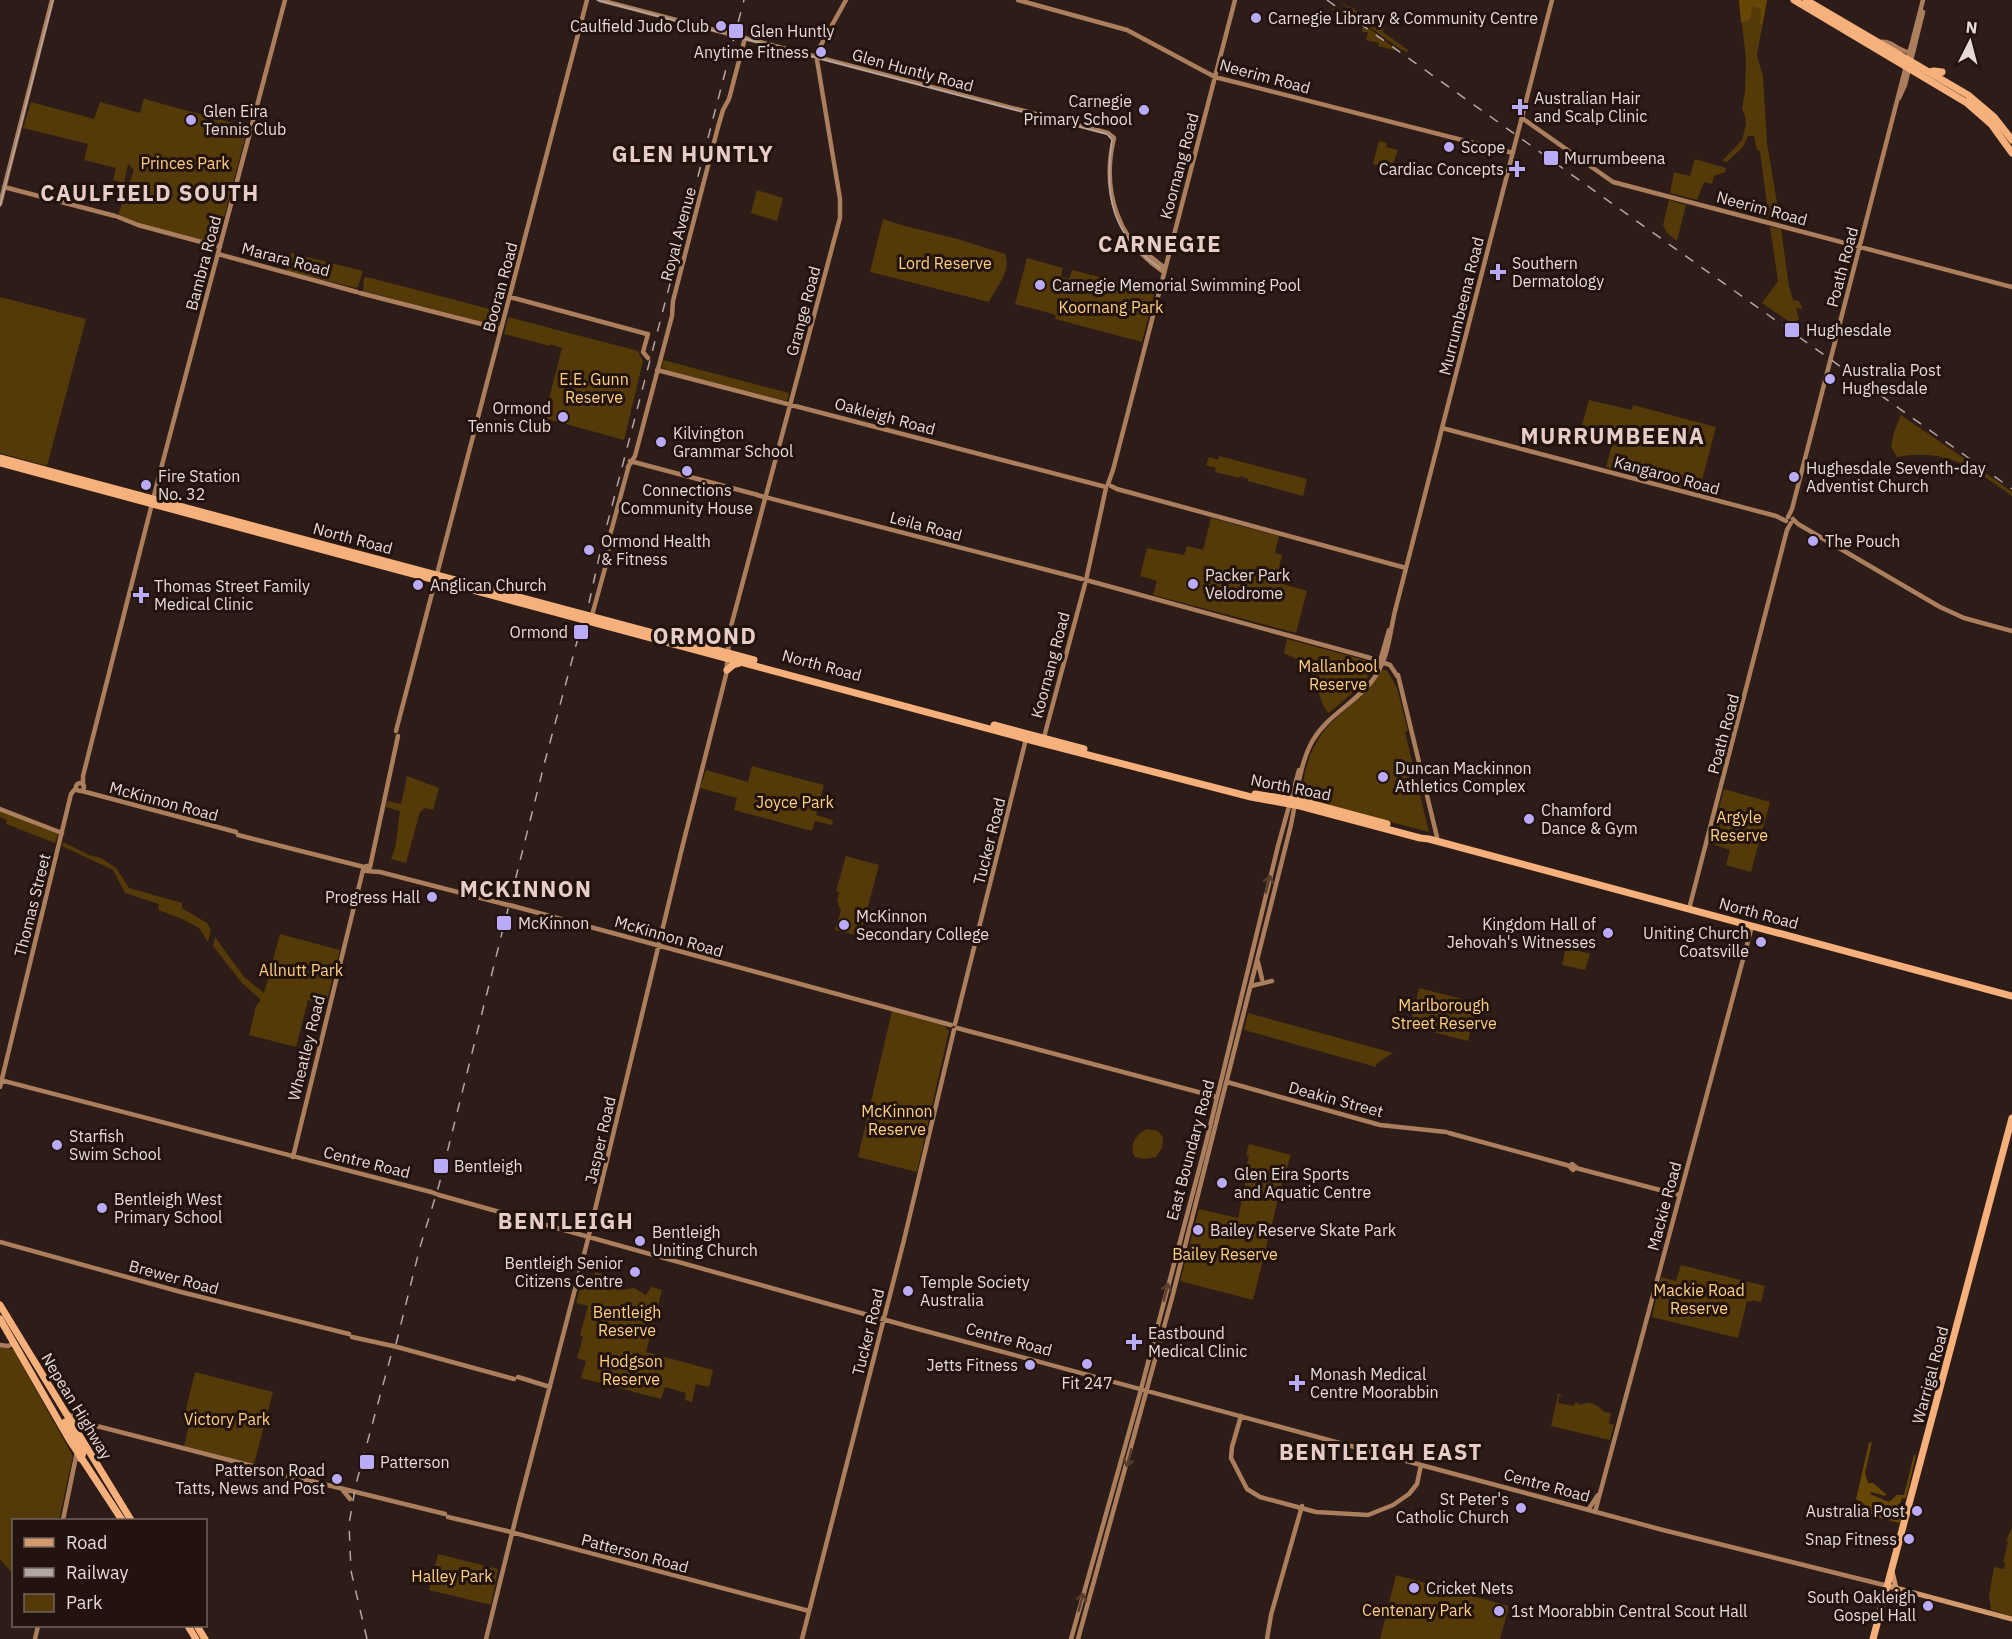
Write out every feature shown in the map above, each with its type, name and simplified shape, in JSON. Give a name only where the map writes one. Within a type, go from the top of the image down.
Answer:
[{"type":"highway","points":[[1794,0],[1909,63]]},
{"type":"highway","points":[[1806,0],[1909,63],[1973,108],[1989,122],[2012,153]]},
{"type":"highway","points":[[1927,75],[1934,71],[1946,72],[1947,82]]},
{"type":"highway","points":[[1927,75],[1947,82],[1985,108],[2012,140]]},
{"type":"highway","name":"North Road","points":[[0,458],[131,495]]},
{"type":"highway","name":"North Road","points":[[0,463],[153,500],[992,727]]},
{"type":"highway","name":"North Road","points":[[726,656],[1179,777],[1289,802],[1432,840]]},
{"type":"highway","points":[[727,670],[742,662]]},
{"type":"highway","name":"North Road","points":[[1289,802],[1305,802],[1372,820],[1432,840],[2012,996]]},
{"type":"highway","name":"Warrigal Road","points":[[1873,1639],[2012,1118]]},
{"type":"highway","name":"Nepean Highway","points":[[0,1305],[22,1356],[130,1519]]},
{"type":"highway","name":"Nepean Highway","points":[[0,1318],[8,1324]]},
{"type":"highway","name":"Nepean Highway","points":[[16,1340],[25,1346],[66,1414],[83,1452],[79,1455],[121,1519]]},
{"type":"highway","points":[[22,1356],[25,1346]]},
{"type":"highway","points":[[58,1401],[56,1406],[71,1427]]},
{"type":"highway","points":[[90,1472],[94,1462]]},
{"type":"main road","points":[[1891,1574],[1896,1588]]},
{"type":"main road","name":"Centre Road","points":[[1888,1586],[2012,1620]]},
{"type":"main road","points":[[1884,1600],[1891,1594],[1904,1590]]},
{"type":"street","points":[[0,204],[52,0]]},
{"type":"street","name":"Bambra Road","points":[[153,500],[285,0]]},
{"type":"street","name":"Booran Road","points":[[436,577],[587,0]]},
{"type":"street","name":"Glen Huntly Road","points":[[600,0],[1107,133],[1113,138],[1108,168],[1110,193],[1118,218],[1130,239],[1165,270]]},
{"type":"street","points":[[816,57],[817,49],[846,0]]},
{"type":"street","name":"Neerim Road","points":[[1018,0],[1127,30],[1215,77],[1513,153]]},
{"type":"street","name":"Koornang Road","points":[[1043,740],[1235,0]]},
{"type":"street","name":"Murrumbeena Road","points":[[1382,663],[1552,0]]},
{"type":"street","name":"Poath Road","points":[[1689,909],[1788,519],[1792,511],[1926,0]]},
{"type":"street","name":"Royal Avenue","points":[[592,618],[607,561],[611,533],[672,316],[673,301],[718,127],[729,99],[745,38]]},
{"type":"street","name":"Grange Road","points":[[726,656],[730,630],[841,209],[816,57]]},
{"type":"street","points":[[1909,63],[1927,75]]},
{"type":"street","name":"Neerim Road","points":[[1522,118],[1613,182],[2012,287]]},
{"type":"street","points":[[1520,127],[1530,124]]},
{"type":"street","points":[[2,169],[8,171]]},
{"type":"street","points":[[4,187],[220,248]]},
{"type":"street","name":"Marara Road","points":[[218,254],[501,329]]},
{"type":"street","points":[[510,297],[648,333],[644,349],[650,357],[660,360]]},
{"type":"street","name":"Oakleigh Road","points":[[658,369],[1407,567]]},
{"type":"street","name":"Kangaroo Road","points":[[1442,428],[1788,519],[1940,608],[1964,618],[2012,630]]},
{"type":"street","name":"Leila Road","points":[[631,463],[1071,577],[1367,657],[1394,668]]},
{"type":"street","points":[[80,787],[153,500]]},
{"type":"street","name":"Wheatley Road","points":[[292,1157],[359,885],[374,848],[399,723],[436,577]]},
{"type":"street","name":"Murrumbeena Road","points":[[1289,802],[1296,790],[1304,753],[1315,733],[1365,685],[1386,656],[1393,619]]},
{"type":"street","name":"Jasper Road","points":[[486,1639],[589,1236],[727,670],[726,656]]},
{"type":"street","name":"Jasper Road","points":[[724,680],[726,656]]},
{"type":"street","points":[[1386,656],[1398,677],[1437,837],[1432,840]]},
{"type":"street","name":"Tucker Road","points":[[802,1639],[884,1319],[1027,736]]},
{"type":"street","name":"McKinnon Road","points":[[80,787],[93,794],[245,836],[513,906],[1217,1097]]},
{"type":"street","name":"Thomas Street","points":[[0,1083],[70,800],[80,787]]},
{"type":"street","points":[[1289,802],[1296,790],[1305,802]]},
{"type":"street","name":"East Boundary Road","points":[[1071,1639],[1141,1389],[1217,1097],[1289,802]]},
{"type":"street","name":"East Boundary Road","points":[[1078,1639],[1148,1391],[1258,960],[1289,802]]},
{"type":"street","points":[[0,809],[62,833]]},
{"type":"street","name":"Mackie Road","points":[[1595,1512],[1752,926]]},
{"type":"street","points":[[1258,960],[1262,979]]},
{"type":"street","points":[[1251,986],[1272,981]]},
{"type":"street","name":"Centre Road","points":[[0,1083],[430,1192],[884,1319],[1421,1465],[1595,1512],[1888,1586]]},
{"type":"street","points":[[1217,1097],[1226,1084]]},
{"type":"street","name":"Deakin Street","points":[[1219,1087],[1226,1084],[1380,1125],[1447,1133],[1679,1195]]},
{"type":"street","name":"Brewer Road","points":[[0,1242],[550,1387]]},
{"type":"street","points":[[0,1343],[8,1346],[16,1340]]},
{"type":"street","points":[[1150,1354],[1154,1354],[1158,1349]]},
{"type":"street","points":[[1123,1384],[1133,1384],[1143,1380]]},
{"type":"street","points":[[1136,1408],[1143,1405]]},
{"type":"street","points":[[1131,1423],[1137,1420],[1141,1413]]},
{"type":"street","points":[[1241,1416],[1231,1458],[1250,1492],[1260,1497],[1320,1511],[1367,1513],[1391,1504],[1409,1492],[1417,1484],[1421,1465]]},
{"type":"street","name":"Patterson Road","points":[[71,1427],[88,1425],[512,1532],[809,1611]]},
{"type":"street","points":[[63,1519],[79,1455]]},
{"type":"street","points":[[342,1489],[350,1499]]},
{"type":"street","name":"Mackie Road","points":[[1588,1510],[1600,1493]]},
{"type":"street","points":[[1267,1639],[1271,1615],[1302,1508]]},
{"type":"street","points":[[1107,1509],[1114,1511]]},
{"type":"street","points":[[1875,1582],[1884,1580],[1891,1574]]},
{"type":"street","points":[[1875,1582],[1882,1589],[1884,1600]]},
{"type":"green space","points":[[1339,0],[1350,8],[1352,7],[1364,18],[1384,23],[1383,32],[1408,50],[1407,52],[1364,23]]},
{"type":"green space","points":[[1739,0],[1767,0],[1757,55],[1763,76],[1767,143],[1780,221],[1767,218],[1760,151],[1757,150],[1754,136],[1748,136],[1743,147],[1727,162],[1722,161],[1742,140],[1746,124],[1742,109],[1746,59]]},
{"type":"green space","points":[[1327,7],[1349,11],[1364,25],[1364,28],[1368,30],[1369,28],[1398,51],[1366,40],[1368,32],[1362,32],[1363,26],[1344,13]]},
{"type":"green space","name":"Princes Park","points":[[144,98],[248,127],[217,244],[139,224],[118,215],[134,170],[128,164],[124,183],[113,180],[116,168],[84,160],[88,144],[23,128],[31,102],[94,119],[100,102],[140,113]]},
{"type":"green space","points":[[1379,141],[1387,143],[1386,147],[1398,150],[1391,169],[1373,164]]},
{"type":"green space","points":[[1695,159],[1726,168],[1725,172],[1714,176],[1712,184],[1704,182],[1697,200],[1670,193],[1674,172],[1690,176]]},
{"type":"green space","points":[[757,190],[783,198],[777,221],[751,213]]},
{"type":"green space","points":[[1669,200],[1686,205],[1677,241],[1667,233],[1663,225]]},
{"type":"green space","name":"Lord Reserve","points":[[883,219],[1005,254],[1007,261],[1005,273],[989,302],[870,272]]},
{"type":"green space","points":[[1770,227],[1781,229],[1789,286],[1793,300],[1799,301],[1803,309],[1796,308],[1799,319],[1796,322],[1798,328],[1762,303],[1778,281]]},
{"type":"green space","points":[[291,253],[363,271],[358,287],[288,271],[286,268]]},
{"type":"green space","name":"Koornang Park","points":[[1027,258],[1063,268],[1061,277],[1069,279],[1072,270],[1155,291],[1142,342],[1055,319],[1056,316],[1053,314],[1015,304]]},
{"type":"green space","points":[[364,278],[501,312],[499,326],[363,291]]},
{"type":"green space","points":[[0,297],[86,319],[47,466],[0,453]]},
{"type":"green space","name":"E.E. Gunn Reserve","points":[[508,317],[638,351],[643,361],[624,440],[544,418],[562,348],[504,334]]},
{"type":"green space","points":[[663,360],[789,393],[787,401],[669,371],[662,368]]},
{"type":"green space","points":[[1589,400],[1632,410],[1633,405],[1716,427],[1699,492],[1606,467],[1614,437],[1581,428]]},
{"type":"green space","points":[[1901,415],[1997,481],[2012,492],[2012,496],[1972,469],[1945,458],[1931,455],[1897,457],[1891,447]]},
{"type":"green space","points":[[1219,456],[1307,479],[1303,496],[1248,481],[1240,476],[1239,478],[1215,472],[1216,468],[1206,465],[1209,457],[1218,460]]},
{"type":"green space","points":[[1211,518],[1279,536],[1275,553],[1282,555],[1276,582],[1307,591],[1296,633],[1153,595],[1157,581],[1140,576],[1147,548],[1184,555],[1187,546],[1203,550]]},
{"type":"green space","name":"Mallanbool Reserve","points":[[1287,639],[1376,664],[1363,684],[1329,713],[1307,666],[1284,653]]},
{"type":"green space","points":[[1382,670],[1387,670],[1397,688],[1429,832],[1308,800],[1301,795],[1309,757],[1317,742],[1326,729],[1371,685]]},
{"type":"green space","name":"Joyce Park","points":[[752,766],[824,785],[816,815],[833,820],[832,825],[815,821],[812,831],[734,810],[737,798],[700,788],[706,770],[748,782]]},
{"type":"green space","points":[[407,776],[439,788],[433,810],[425,808],[420,812],[406,863],[391,859],[400,811],[386,807],[387,801],[401,804]]},
{"type":"green space","name":"Argyle Reserve","points":[[1724,789],[1770,802],[1751,872],[1726,865],[1730,850],[1710,843]]},
{"type":"green space","points":[[0,811],[58,834],[55,843],[6,824],[7,820],[0,817]]},
{"type":"green space","points":[[63,842],[89,855],[101,858],[116,868],[129,888],[182,903],[182,908],[207,923],[211,930],[208,942],[199,928],[158,910],[159,904],[125,893],[113,870],[62,846]]},
{"type":"green space","points":[[846,856],[879,865],[860,936],[835,930],[841,911],[837,901],[839,892],[836,891]]},
{"type":"green space","name":"Allnutt Park","points":[[280,934],[340,950],[326,1004],[308,1000],[296,1047],[249,1035],[256,1006],[261,1000],[242,983],[213,946],[215,937],[244,977],[264,993]]},
{"type":"green space","points":[[1568,948],[1590,954],[1585,970],[1562,965],[1565,951]]},
{"type":"green space","name":"Marlborough Street Reserve","points":[[1419,988],[1478,1003],[1468,1041],[1410,1026]]},
{"type":"green space","name":"McKinnon Reserve","points":[[892,1011],[945,1026],[949,1031],[917,1172],[858,1157]]},
{"type":"green space","points":[[1248,1013],[1393,1053],[1376,1064],[1376,1067],[1244,1030]]},
{"type":"green space","points":[[1147,1129],[1158,1131],[1163,1137],[1162,1148],[1156,1157],[1145,1159],[1135,1157],[1132,1149],[1134,1141]]},
{"type":"green space","name":"Bailey Reserve","points":[[1249,1144],[1291,1155],[1253,1300],[1180,1281],[1199,1209],[1238,1218],[1245,1184],[1249,1156],[1246,1155]]},
{"type":"green space","name":"Mackie Road Reserve","points":[[1681,1265],[1765,1286],[1761,1302],[1747,1301],[1738,1338],[1652,1317],[1661,1277],[1676,1281]]},
{"type":"green space","points":[[595,1272],[624,1280],[622,1290],[634,1288],[646,1295],[651,1287],[662,1290],[646,1352],[713,1370],[709,1387],[696,1384],[692,1402],[685,1400],[686,1393],[665,1387],[661,1399],[581,1378],[586,1361],[577,1358],[583,1337],[580,1335],[588,1306],[576,1303],[584,1274],[594,1277]]},
{"type":"green space","points":[[0,1347],[13,1349],[73,1456],[59,1519],[12,1519],[12,1573],[0,1559]]},
{"type":"green space","name":"Victory Park","points":[[195,1372],[273,1392],[254,1464],[184,1446],[189,1425],[183,1422]]},
{"type":"green space","points":[[1558,1394],[1564,1396],[1559,1396],[1558,1403],[1573,1406],[1576,1402],[1581,1405],[1590,1403],[1604,1412],[1611,1413],[1609,1423],[1614,1425],[1610,1440],[1551,1426]]},
{"type":"green space","points":[[2012,1527],[2012,1616],[1991,1610],[1989,1595],[1994,1567],[2004,1569],[2005,1563],[2003,1562],[2008,1542],[2006,1541]]},
{"type":"green space","name":"Halley Park","points":[[438,1554],[498,1569],[491,1605],[429,1590]]},
{"type":"green space","name":"Centenary Park","points":[[1396,1575],[1509,1606],[1500,1639],[1380,1639]]},
{"type":"shaded area","points":[[1739,0],[1767,0],[1762,26],[1760,23],[1761,9],[1754,6],[1750,19],[1741,23]]},
{"type":"shaded area","points":[[1872,1442],[1865,1473],[1868,1483],[1873,1483],[1886,1494],[1885,1496],[1871,1492],[1870,1494],[1889,1502],[1897,1495],[1904,1495],[1914,1455],[1916,1455],[1906,1498],[1902,1498],[1896,1516],[1901,1518],[1900,1523],[1863,1514],[1866,1506],[1856,1499],[1869,1443]]},
{"type":"tram line","points":[[0,206],[53,0]]},
{"type":"tram line","points":[[597,0],[1107,134],[1112,140],[1109,179],[1115,213],[1121,228],[1131,242],[1160,268]]},
{"type":"railway","points":[[589,603],[602,544],[744,0]]},
{"type":"railway","points":[[1327,0],[2012,489]]},
{"type":"railway","points":[[396,1344],[420,1247],[439,1185],[545,761],[582,623]]},
{"type":"railway","points":[[367,1639],[351,1571],[349,1524],[356,1484],[393,1348]]},
{"type":"place","name":"Carnegie Library & Community Centre","points":[[1256,18]]},
{"type":"place","name":"Caulfield Judo Club","points":[[721,26]]},
{"type":"place","name":"Glen Huntly","points":[[736,31]]},
{"type":"place","name":"Anytime Fitness","points":[[821,52]]},
{"type":"place","name":"Australian Hair and Scalp Clinic","points":[[1520,107]]},
{"type":"place","name":"Carnegie Primary School","points":[[1144,110]]},
{"type":"place","name":"Glen Eira Tennis Club","points":[[191,120]]},
{"type":"place","name":"Scope","points":[[1449,147]]},
{"type":"place","name":"Murrumbeena","points":[[1551,158]]},
{"type":"place","name":"Cardiac Concepts","points":[[1517,169]]},
{"type":"place","name":"Southern Dermatology","points":[[1498,272]]},
{"type":"place","name":"Carnegie Memorial Swimming Pool","points":[[1040,285]]},
{"type":"place","name":"Hughesdale","points":[[1792,330]]},
{"type":"place","name":"Australia Post Hughesdale","points":[[1830,379]]},
{"type":"place","name":"Ormond Tennis Club","points":[[563,417]]},
{"type":"place","name":"Kilvington Grammar School","points":[[661,442]]},
{"type":"place","name":"Connections Community House","points":[[687,471]]},
{"type":"place","name":"Hughesdale Seventh-day Adventist Church","points":[[1794,477]]},
{"type":"place","name":"Fire Station No. 32","points":[[146,485]]},
{"type":"place","name":"The Pouch","points":[[1813,541]]},
{"type":"place","name":"Ormond Health & Fitness","points":[[589,550]]},
{"type":"place","name":"Packer Park Velodrome","points":[[1193,584]]},
{"type":"place","name":"Anglican Church","points":[[418,585]]},
{"type":"place","name":"Thomas Street Family Medical Clinic","points":[[141,595]]},
{"type":"place","name":"Ormond","points":[[581,632]]},
{"type":"place","name":"Duncan Mackinnon Athletics Complex","points":[[1383,777]]},
{"type":"place","name":"Chamford Dance & Gym","points":[[1529,819]]},
{"type":"place","name":"Progress Hall","points":[[432,897]]},
{"type":"place","name":"McKinnon","points":[[504,923]]},
{"type":"place","name":"McKinnon Secondary College","points":[[844,925]]},
{"type":"place","name":"Kingdom Hall of Jehovah's Witnesses","points":[[1608,933]]},
{"type":"place","name":"Uniting Church Coatsville","points":[[1761,942]]},
{"type":"place","name":"Starfish Swim School","points":[[57,1145]]},
{"type":"place","name":"Bentleigh","points":[[441,1166]]},
{"type":"place","name":"Glen Eira Sports and Aquatic Centre","points":[[1222,1183]]},
{"type":"place","name":"Bentleigh West Primary School","points":[[102,1208]]},
{"type":"place","name":"Bailey Reserve Skate Park","points":[[1198,1230]]},
{"type":"place","name":"Bentleigh Uniting Church","points":[[640,1241]]},
{"type":"place","name":"Bentleigh Senior Citizens Centre","points":[[635,1272]]},
{"type":"place","name":"Temple Society Australia","points":[[908,1291]]},
{"type":"place","name":"Eastbound Medical Clinic","points":[[1134,1342]]},
{"type":"place","name":"Fit 247","points":[[1087,1364]]},
{"type":"place","name":"Jetts Fitness","points":[[1030,1365]]},
{"type":"place","name":"Monash Medical Centre Moorabbin","points":[[1297,1383]]},
{"type":"place","name":"Patterson","points":[[367,1462]]},
{"type":"place","name":"Patterson Road Tatts, News and Post","points":[[337,1479]]},
{"type":"place","name":"St Peter's Catholic Church","points":[[1521,1508]]},
{"type":"place","name":"Australia Post","points":[[1917,1511]]},
{"type":"place","name":"Snap Fitness","points":[[1909,1539]]},
{"type":"place","name":"Cricket Nets","points":[[1414,1588]]},
{"type":"place","name":"South Oakleigh Gospel Hall","points":[[1928,1606]]},
{"type":"place","name":"1st Moorabbin Central Scout Hall","points":[[1499,1611]]},
{"type":"district","name":"GLEN HUNTLY","points":[[693,153]]},
{"type":"district","name":"CAULFIELD SOUTH","points":[[150,192]]},
{"type":"district","name":"CARNEGIE","points":[[1160,243]]},
{"type":"district","name":"MURRUMBEENA","points":[[1613,435]]},
{"type":"district","name":"ORMOND","points":[[705,635]]},
{"type":"district","name":"MCKINNON","points":[[526,888]]},
{"type":"district","name":"BENTLEIGH","points":[[566,1220]]},
{"type":"district","name":"BENTLEIGH EAST","points":[[1381,1451]]},
{"type":"park label","name":"Bentleigh Reserve","points":[[627,1321]]},
{"type":"park label","name":"Hodgson Reserve","points":[[631,1370]]}]
